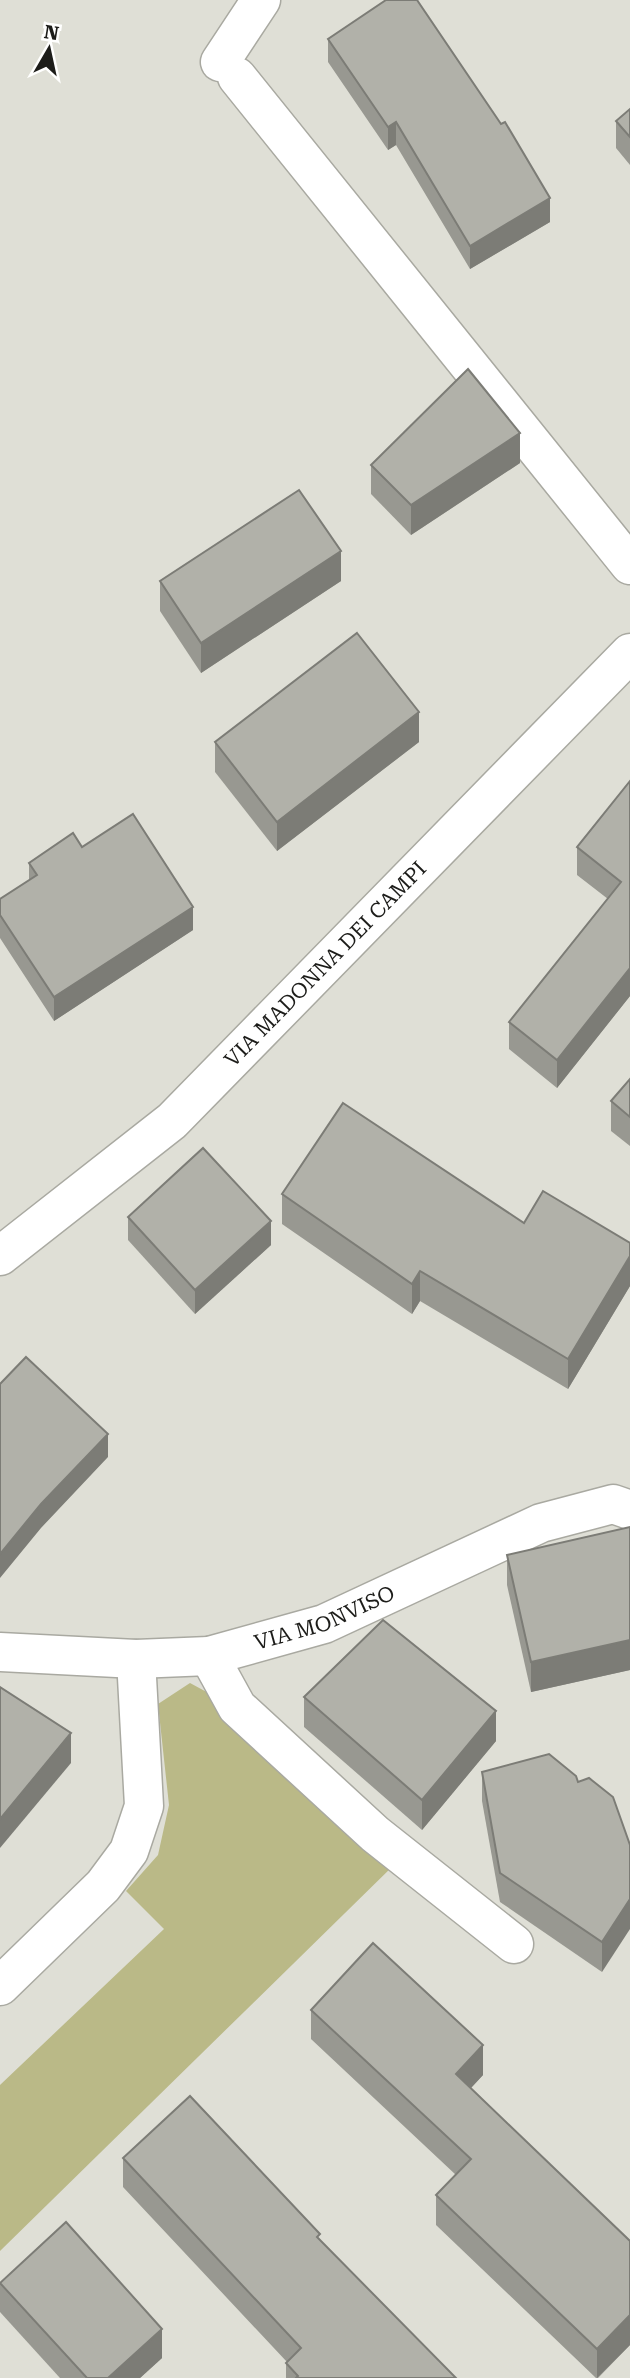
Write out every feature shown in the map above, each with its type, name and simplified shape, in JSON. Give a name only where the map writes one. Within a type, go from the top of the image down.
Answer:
[{"type":"street","points":[[261,0],[229,69],[630,565]]},
{"type":"street","name":"VIA MADONNA DEI CAMPI","points":[[0,1256],[172,1121],[630,653]]},
{"type":"street","name":"VIA MONVISO","points":[[0,1652],[136,1659],[209,1656],[324,1624],[541,1523],[613,1504],[630,1510]]},
{"type":"street","points":[[209,1656],[237,1707],[375,1834],[514,1944]]},
{"type":"street","points":[[0,1986],[103,1886],[129,1850],[144,1806],[136,1659]]},
{"type":"shaded area","points":[[190,1683],[214,1696],[396,1863],[0,2251],[0,2085],[164,1929],[126,1891],[158,1855],[169,1805],[158,1704]]},
{"type":"building","points":[[386,0],[417,0],[501,124],[505,122],[550,198],[470,246],[396,122],[388,127],[328,39]]},
{"type":"building","points":[[630,109],[630,137],[616,121]]},
{"type":"building","points":[[468,369],[520,433],[411,505],[371,465]]},
{"type":"building","points":[[299,490],[341,551],[201,643],[160,581]]},
{"type":"building","points":[[357,633],[419,712],[277,822],[215,742]]},
{"type":"building","points":[[630,781],[630,968],[557,1060],[509,1022],[621,882],[577,847]]},
{"type":"building","points":[[133,814],[193,907],[54,997],[0,915],[0,899],[37,875],[29,863],[73,833],[82,847]]},
{"type":"building","points":[[630,1079],[630,1117],[611,1101]]},
{"type":"building","points":[[343,1103],[524,1223],[543,1191],[630,1243],[630,1256],[568,1359],[420,1271],[412,1284],[282,1194]]},
{"type":"building","points":[[203,1148],[271,1221],[195,1290],[128,1217]]},
{"type":"building","points":[[26,1357],[108,1434],[41,1504],[0,1554],[0,1384]]},
{"type":"building","points":[[630,1527],[630,1640],[531,1662],[507,1555]]},
{"type":"building","points":[[383,1620],[496,1711],[422,1800],[304,1697]]},
{"type":"building","points":[[0,1687],[71,1733],[0,1819]]},
{"type":"building","points":[[549,1754],[576,1776],[578,1782],[589,1778],[613,1797],[630,1845],[630,1899],[602,1942],[500,1873],[482,1772]]},
{"type":"building","points":[[373,1943],[483,2045],[456,2074],[630,2241],[630,2315],[597,2349],[436,2195],[471,2159],[311,2010]]},
{"type":"building","points":[[190,2096],[320,2234],[317,2237],[456,2378],[296,2378],[298,2376],[286,2363],[301,2348],[123,2158]]},
{"type":"building","points":[[66,2222],[162,2329],[108,2378],[87,2378],[0,2283]]}]
